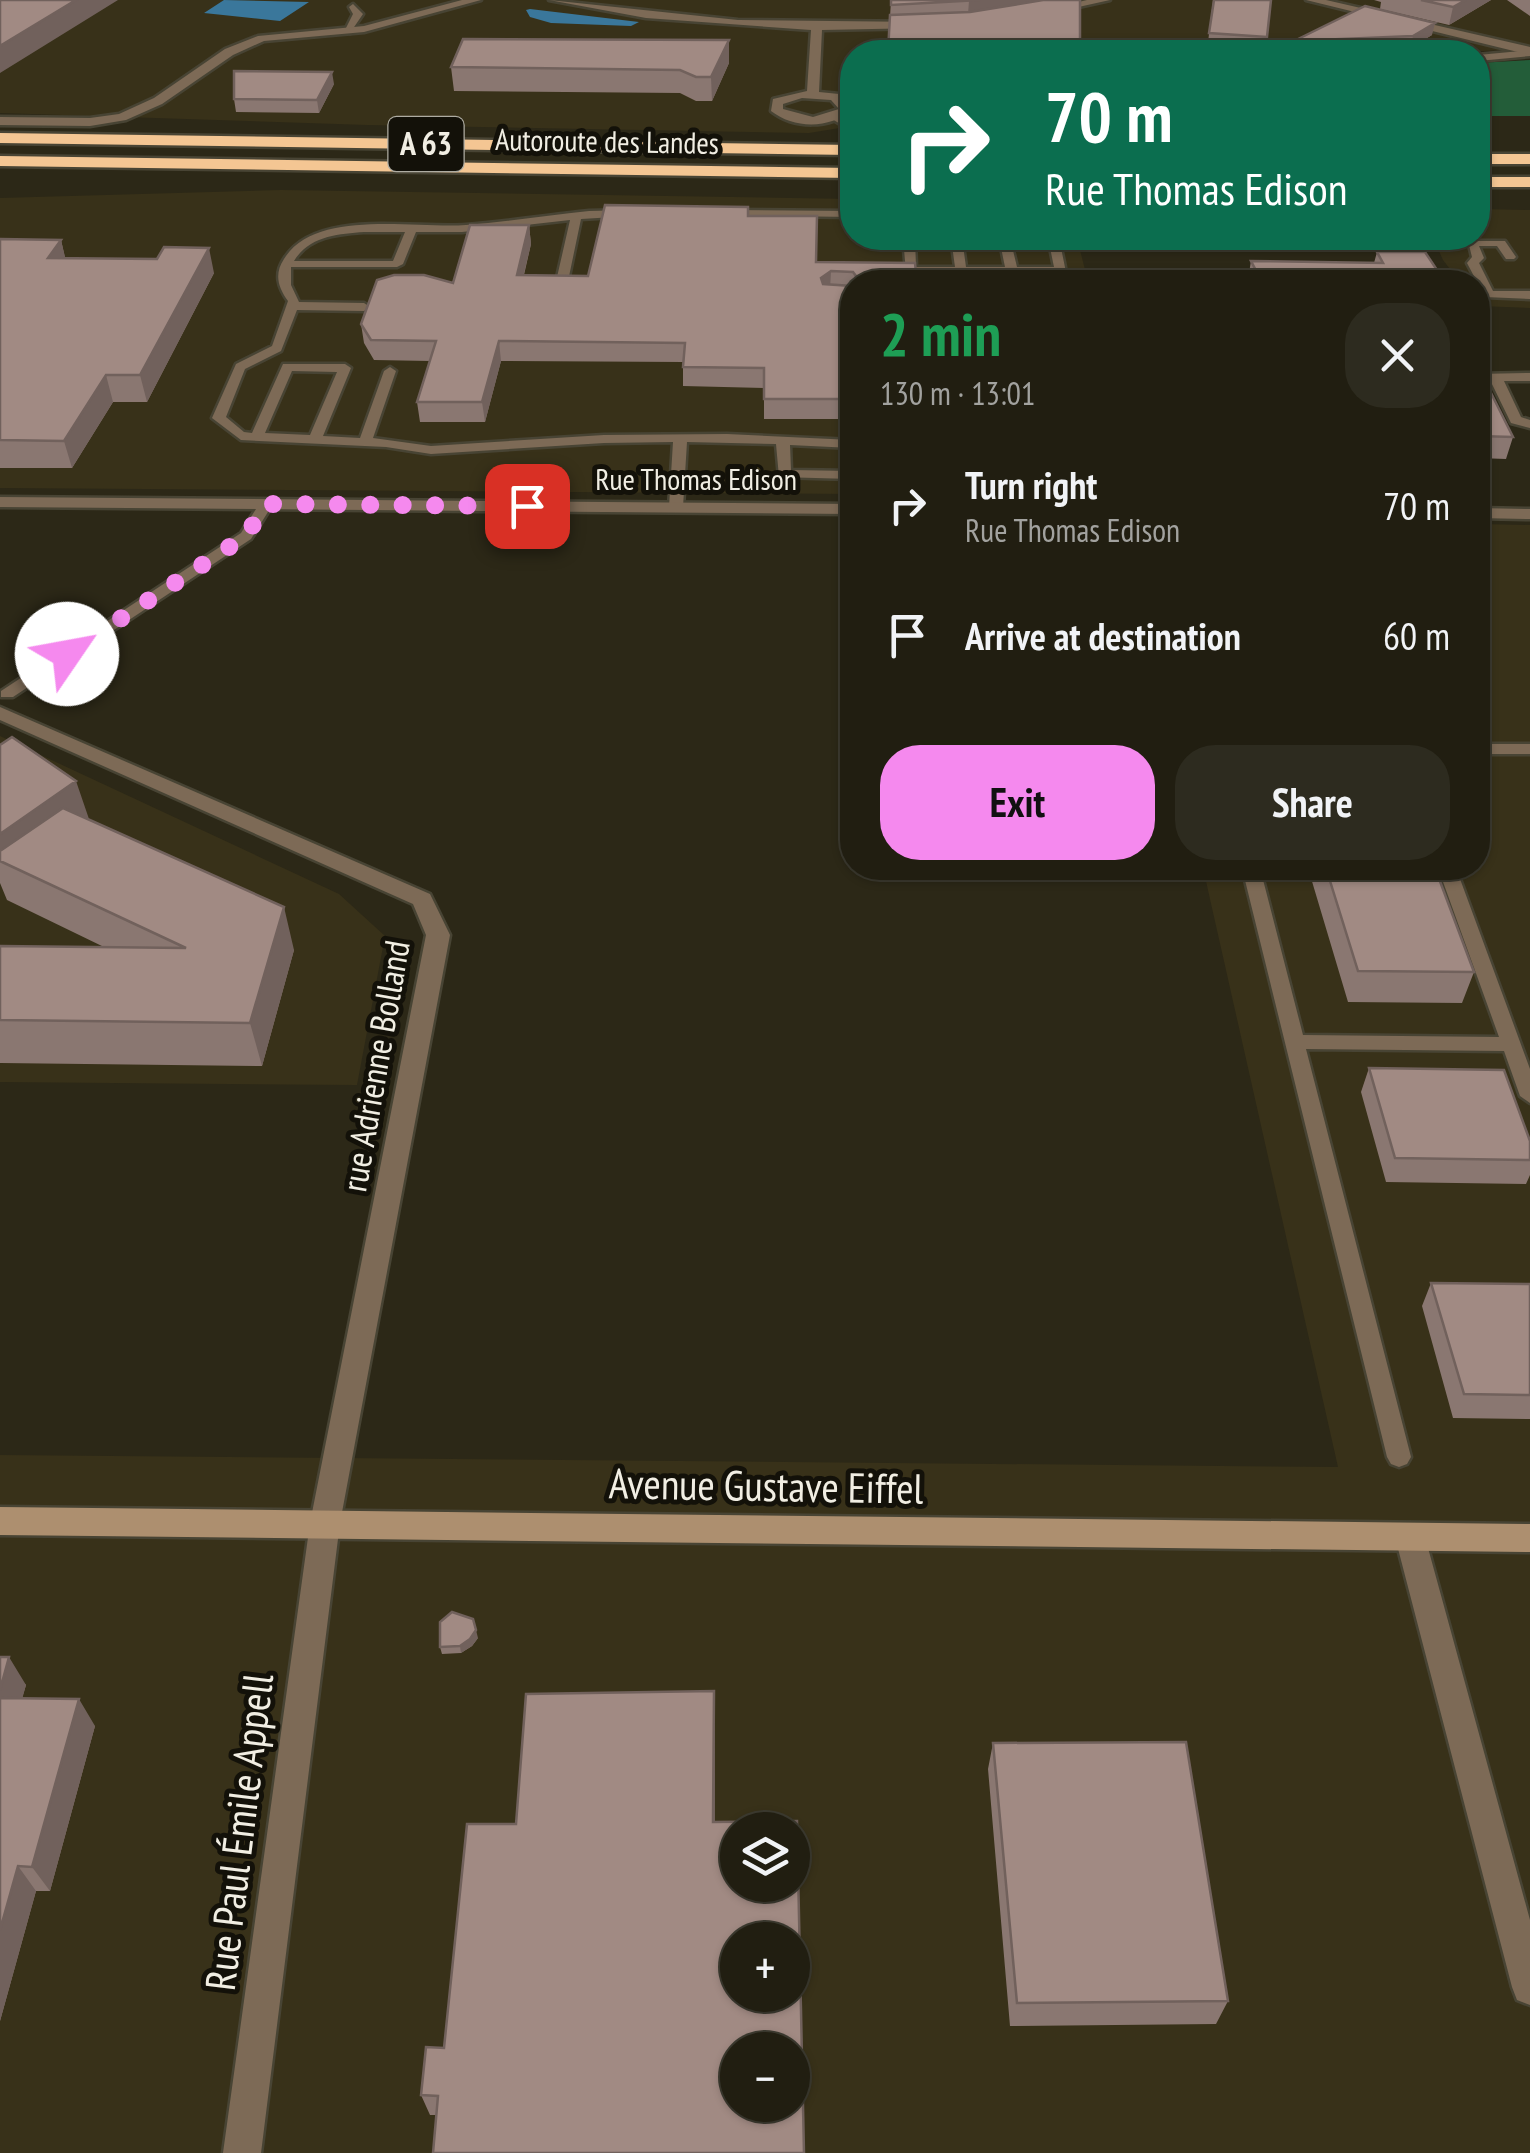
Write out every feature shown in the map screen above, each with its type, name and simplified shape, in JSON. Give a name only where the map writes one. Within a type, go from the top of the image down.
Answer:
[{"type":"highway","name":"Autoroute des Landes","points":[[0,136],[840,150]]},
{"type":"highway","points":[[1490,158],[1530,159]]},
{"type":"highway","name":"Autoroute des Landes","points":[[0,164],[840,173]]},
{"type":"highway","points":[[1490,182],[1530,182]]},
{"type":"street","points":[[0,122],[111,120],[140,110],[228,52],[262,38],[350,30],[475,0]]},
{"type":"street","points":[[555,0],[684,20],[816,25],[936,22]]},
{"type":"street","points":[[582,0],[697,16],[816,25]]},
{"type":"street","points":[[1081,0],[1035,11],[1104,0]]},
{"type":"street","points":[[1312,0],[1480,40]]},
{"type":"street","points":[[813,94],[816,25]]},
{"type":"street","points":[[1490,42],[1530,52]]},
{"type":"street","points":[[840,99],[813,94],[782,99],[775,107],[791,118],[840,114]]},
{"type":"street","name":"Rue Thomas Edison","points":[[0,502],[840,508]]},
{"type":"street","points":[[1490,513],[1530,514]]},
{"type":"street","name":"rue Adrienne Bolland","points":[[3,703],[422,899],[438,935],[325,1524]]},
{"type":"street","name":"Avenue Gustave Eiffel","points":[[0,1521],[1530,1538]]},
{"type":"street","name":"Rue Paul Émile Appell","points":[[242,2153],[325,1524]]},
{"type":"street","points":[[1410,1537],[1530,1986]]},
{"type":"lane","points":[[350,30],[358,14],[352,7]]},
{"type":"lane","points":[[1490,57],[1530,52]]},
{"type":"lane","points":[[836,117],[840,120]]},
{"type":"lane","points":[[647,213],[609,212],[454,230],[373,227],[327,236],[292,250],[286,264],[284,289],[294,301],[277,348],[240,367],[219,418],[241,436],[365,442],[431,450],[604,440],[840,443]]},
{"type":"lane","points":[[703,213],[840,214]]},
{"type":"lane","points":[[561,286],[576,218]]},
{"type":"lane","points":[[286,264],[397,264],[413,228]]},
{"type":"lane","points":[[1490,243],[1501,243],[1510,257]]},
{"type":"lane","points":[[1490,294],[1530,294]]},
{"type":"lane","points":[[292,306],[364,306]]},
{"type":"lane","points":[[258,437],[287,367],[345,368],[315,440]]},
{"type":"lane","points":[[365,442],[390,371]]},
{"type":"lane","points":[[1490,378],[1530,378]]},
{"type":"lane","points":[[1496,378],[1516,420],[1530,424]]},
{"type":"lane","points":[[783,440],[784,474],[840,475]]},
{"type":"lane","points":[[676,507],[680,442]]},
{"type":"lane","points":[[3,703],[246,536],[266,504]]},
{"type":"lane","points":[[1490,749],[1530,749]]},
{"type":"lane","points":[[1255,880],[1399,1457]]},
{"type":"lane","points":[[1452,880],[1530,1096]]},
{"type":"lane","points":[[1295,1042],[1511,1044]]},
{"type":"shaded area","points":[[0,0],[1530,0],[1530,48],[1490,51],[1490,40],[840,40],[840,128],[809,133],[0,113]]},
{"type":"shaded area","points":[[281,190],[840,199],[840,250],[1080,250],[1085,270],[840,270],[840,494],[0,488],[0,198]]},
{"type":"shaded area","points":[[1490,209],[1530,210],[1530,308],[1490,306],[1490,270],[1451,270],[1438,250],[1490,250]]},
{"type":"shaded area","points":[[1490,524],[1530,525],[1530,2153],[0,2153],[0,1455],[1338,1467],[1206,880],[1490,880]]},
{"type":"shaded area","points":[[0,736],[339,894],[385,936],[357,1085],[0,1082]]},
{"type":"green space","points":[[1530,60],[1530,116],[1490,116],[1490,62]]},
{"type":"water","points":[[224,0],[309,2],[280,21],[204,13]]},
{"type":"water","points":[[526,10],[639,22],[631,26],[551,23],[530,17]]},
{"type":"building","points":[[0,0],[76,0],[0,46]]},
{"type":"building","points":[[891,0],[980,0],[891,5]]},
{"type":"building","points":[[1043,0],[1080,0],[1080,40],[889,40],[890,15],[970,12]]},
{"type":"building","points":[[1214,0],[1271,0],[1267,37],[1209,33]]},
{"type":"building","points":[[1421,0],[1466,0],[1453,7]]},
{"type":"building","points":[[1365,6],[1435,23],[1413,36],[1296,40]]},
{"type":"building","points":[[463,39],[729,40],[711,77],[696,77],[680,70],[451,67]]},
{"type":"building","points":[[234,71],[332,72],[317,100],[234,99]]},
{"type":"building","points":[[605,205],[748,207],[748,216],[817,216],[816,262],[915,263],[916,270],[840,270],[821,278],[823,284],[840,285],[840,399],[764,399],[764,368],[683,367],[685,343],[499,341],[482,402],[417,402],[436,341],[371,340],[361,324],[377,280],[394,275],[424,275],[453,283],[470,225],[529,225],[517,275],[588,276]]},
{"type":"building","points":[[0,239],[61,240],[48,258],[157,259],[164,247],[209,248],[140,375],[106,375],[64,441],[0,440]]},
{"type":"building","points":[[1377,252],[1425,252],[1437,270],[1256,270],[1251,261],[1383,263]]},
{"type":"building","points":[[1490,391],[1513,437],[1490,436]]},
{"type":"building","points":[[12,737],[76,781],[0,834],[0,745]]},
{"type":"building","points":[[63,808],[284,907],[250,1023],[0,1020],[0,946],[186,948],[0,861],[0,851]]},
{"type":"building","points":[[1330,880],[1440,880],[1474,972],[1358,971]]},
{"type":"building","points":[[1369,1068],[1504,1070],[1530,1141],[1530,1160],[1395,1158]]},
{"type":"building","points":[[1431,1283],[1530,1284],[1530,1395],[1464,1394]]},
{"type":"building","points":[[452,1612],[473,1619],[476,1630],[460,1646],[440,1647],[440,1622]]},
{"type":"building","points":[[0,1657],[9,1657],[0,1690]]},
{"type":"building","points":[[714,1691],[713,1822],[720,1822],[720,1902],[799,1902],[799,1922],[720,1922],[720,2012],[801,2012],[801,2032],[720,2032],[720,2122],[803,2122],[804,2153],[433,2153],[438,2096],[421,2095],[426,2047],[444,2048],[467,1824],[516,1824],[526,1694]]},
{"type":"building","points":[[0,1698],[79,1699],[32,1867],[18,1866],[0,1930]]},
{"type":"building","points":[[1186,1742],[1228,2001],[1017,2003],[993,1743]]},
{"type":"route","points":[[67,654],[246,536],[266,504],[527,506]]}]
